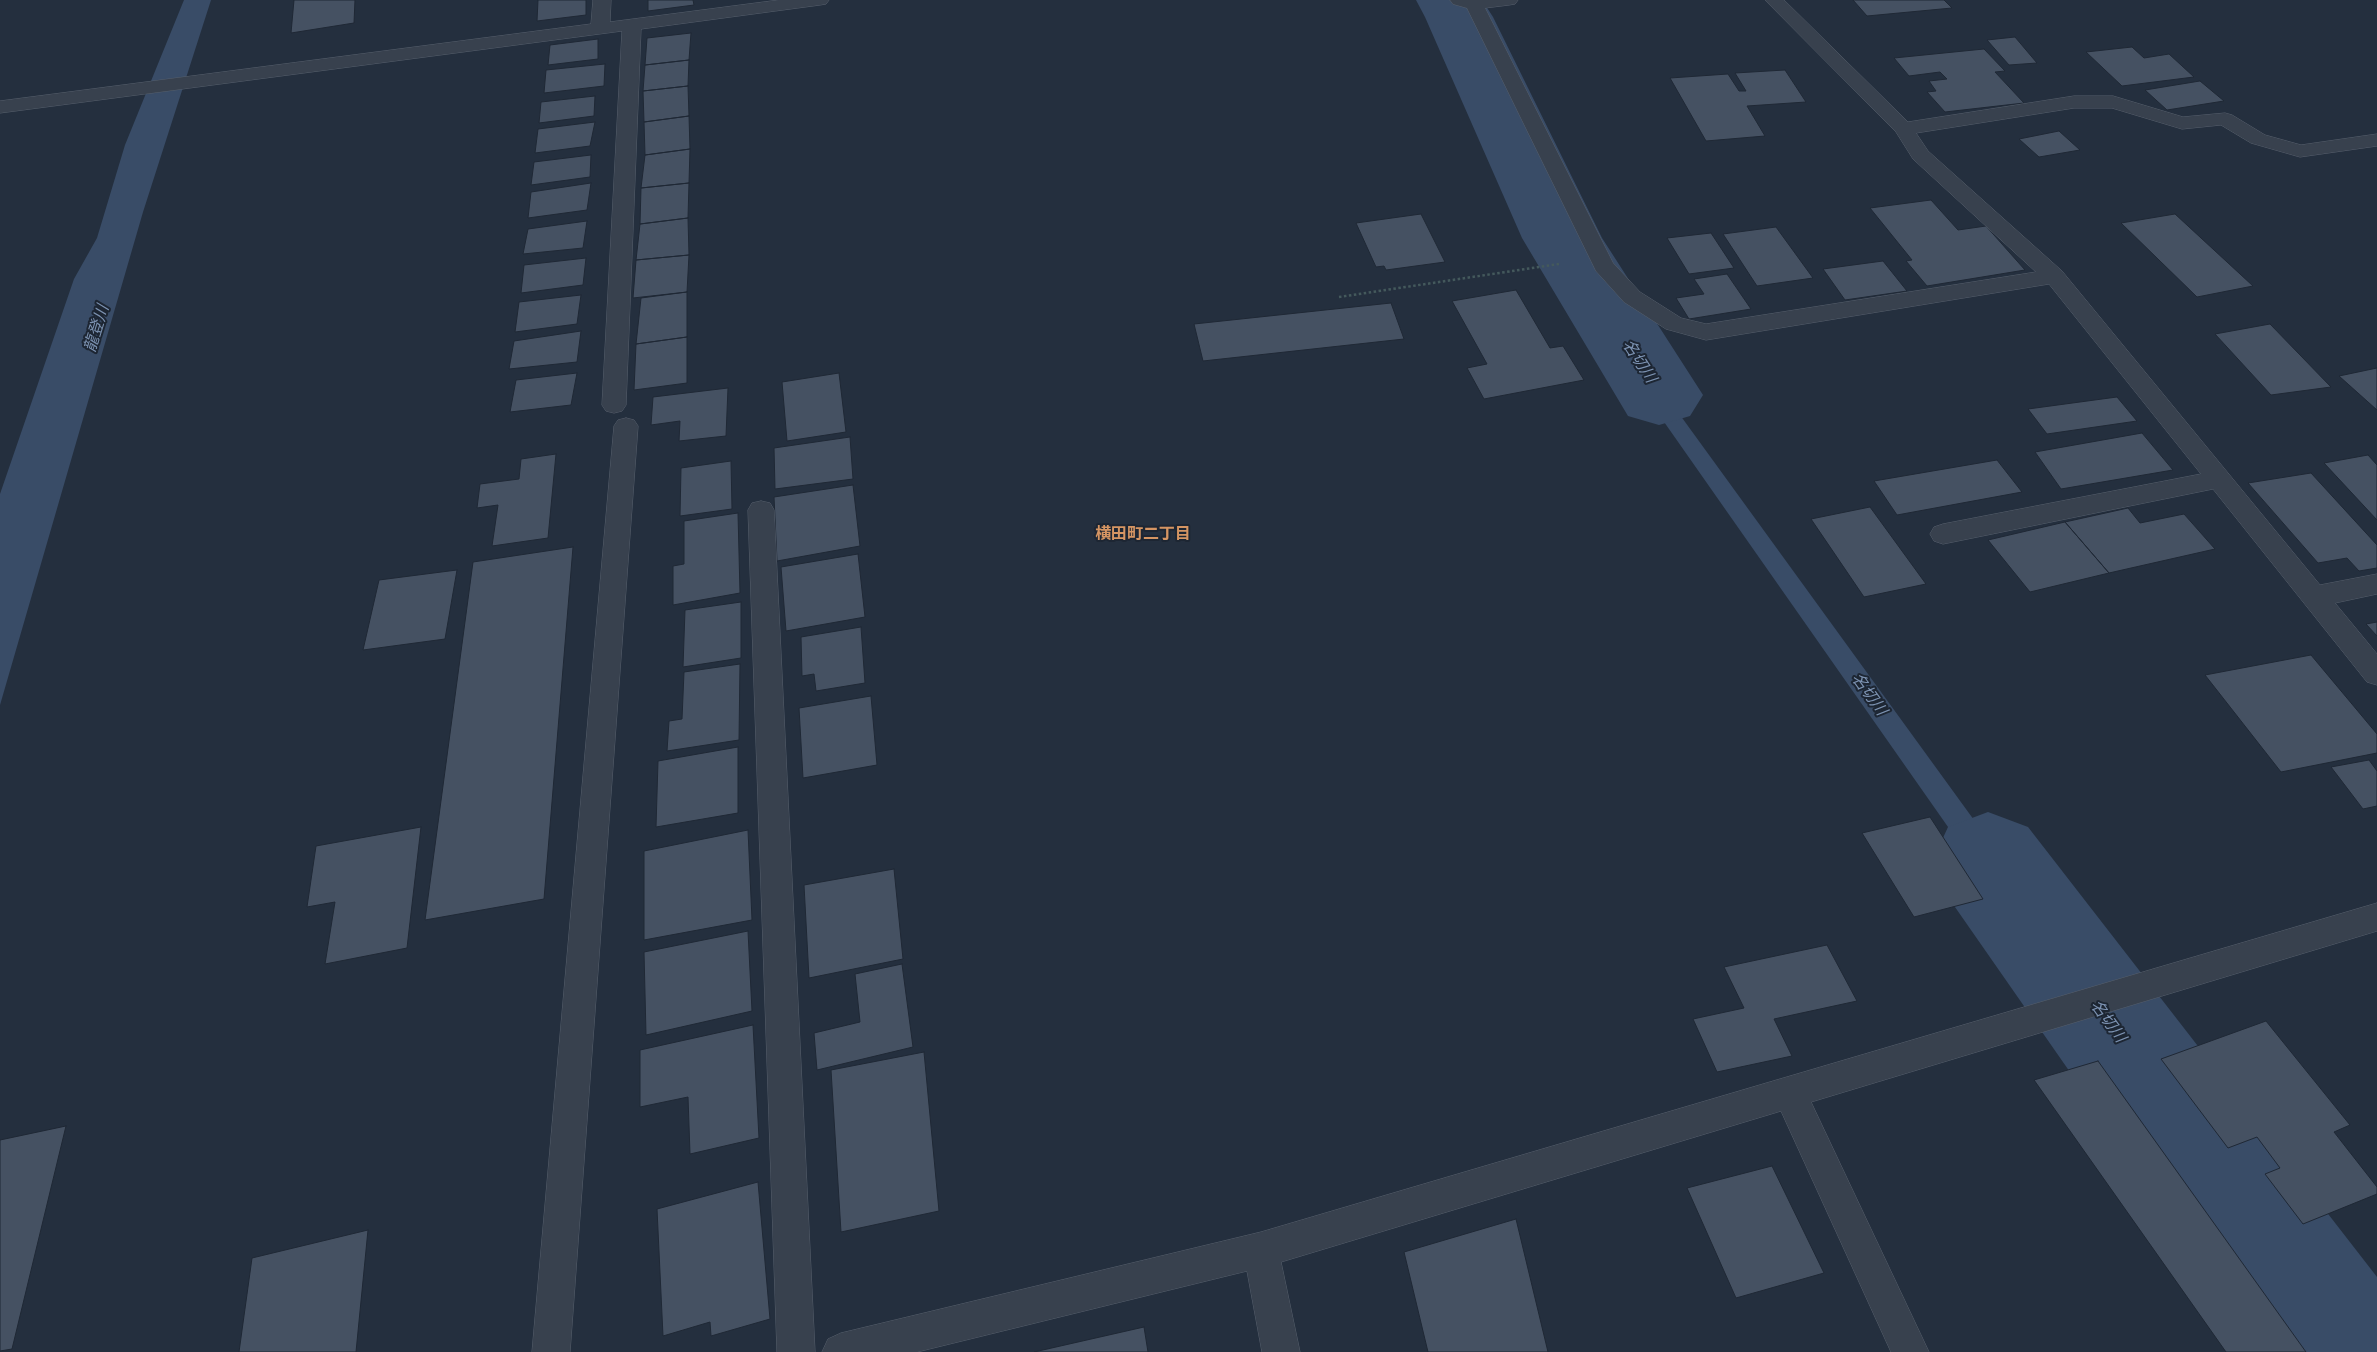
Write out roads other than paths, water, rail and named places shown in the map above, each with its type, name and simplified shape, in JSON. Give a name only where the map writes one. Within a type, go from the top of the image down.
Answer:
[{"type":"street","points":[[600,28],[602,0]]},
{"type":"street","points":[[0,107],[820,0]]},
{"type":"street","points":[[1508,0],[1467,2],[1604,266],[1632,297],[1674,324],[1706,332],[2054,276]]},
{"type":"street","points":[[1774,0],[1904,129],[1920,154],[2054,276],[2377,674]]},
{"type":"street","points":[[551,1352],[620,415],[632,24]]},
{"type":"street","points":[[1904,129],[2074,102],[2113,102],[2182,123],[2225,119],[2258,138],[2300,151],[2377,140]]},
{"type":"street","points":[[1943,534],[2219,479]]},
{"type":"street","points":[[761,510],[796,1352]]},
{"type":"street","points":[[2314,597],[2377,584]]},
{"type":"street","points":[[841,1352],[1261,1250],[2377,917]]},
{"type":"street","points":[[1790,1092],[1910,1352]]},
{"type":"street","points":[[1261,1250],[1281,1352]]},
{"type":"water","name":"龍登川","points":[[184,0],[211,0],[143,212],[0,705],[0,494],[74,279],[97,238],[125,145]]},
{"type":"water","points":[[1470,22],[1584,254],[1562,256],[1453,24]]},
{"type":"water","points":[[1593,274],[1680,415],[2085,973],[2056,981],[1662,419],[1573,275]]},
{"type":"water","points":[[2148,1064],[2361,1352],[2326,1352],[2120,1066]]},
{"type":"waterway","name":"名切川","points":[[1449,0],[1459,17],[1562,238],[1659,395]]},
{"type":"waterway","name":"名切川","points":[[1988,862],[2348,1352]]},
{"type":"district","name":"横田町二丁目","points":[[1143,535]]}]
